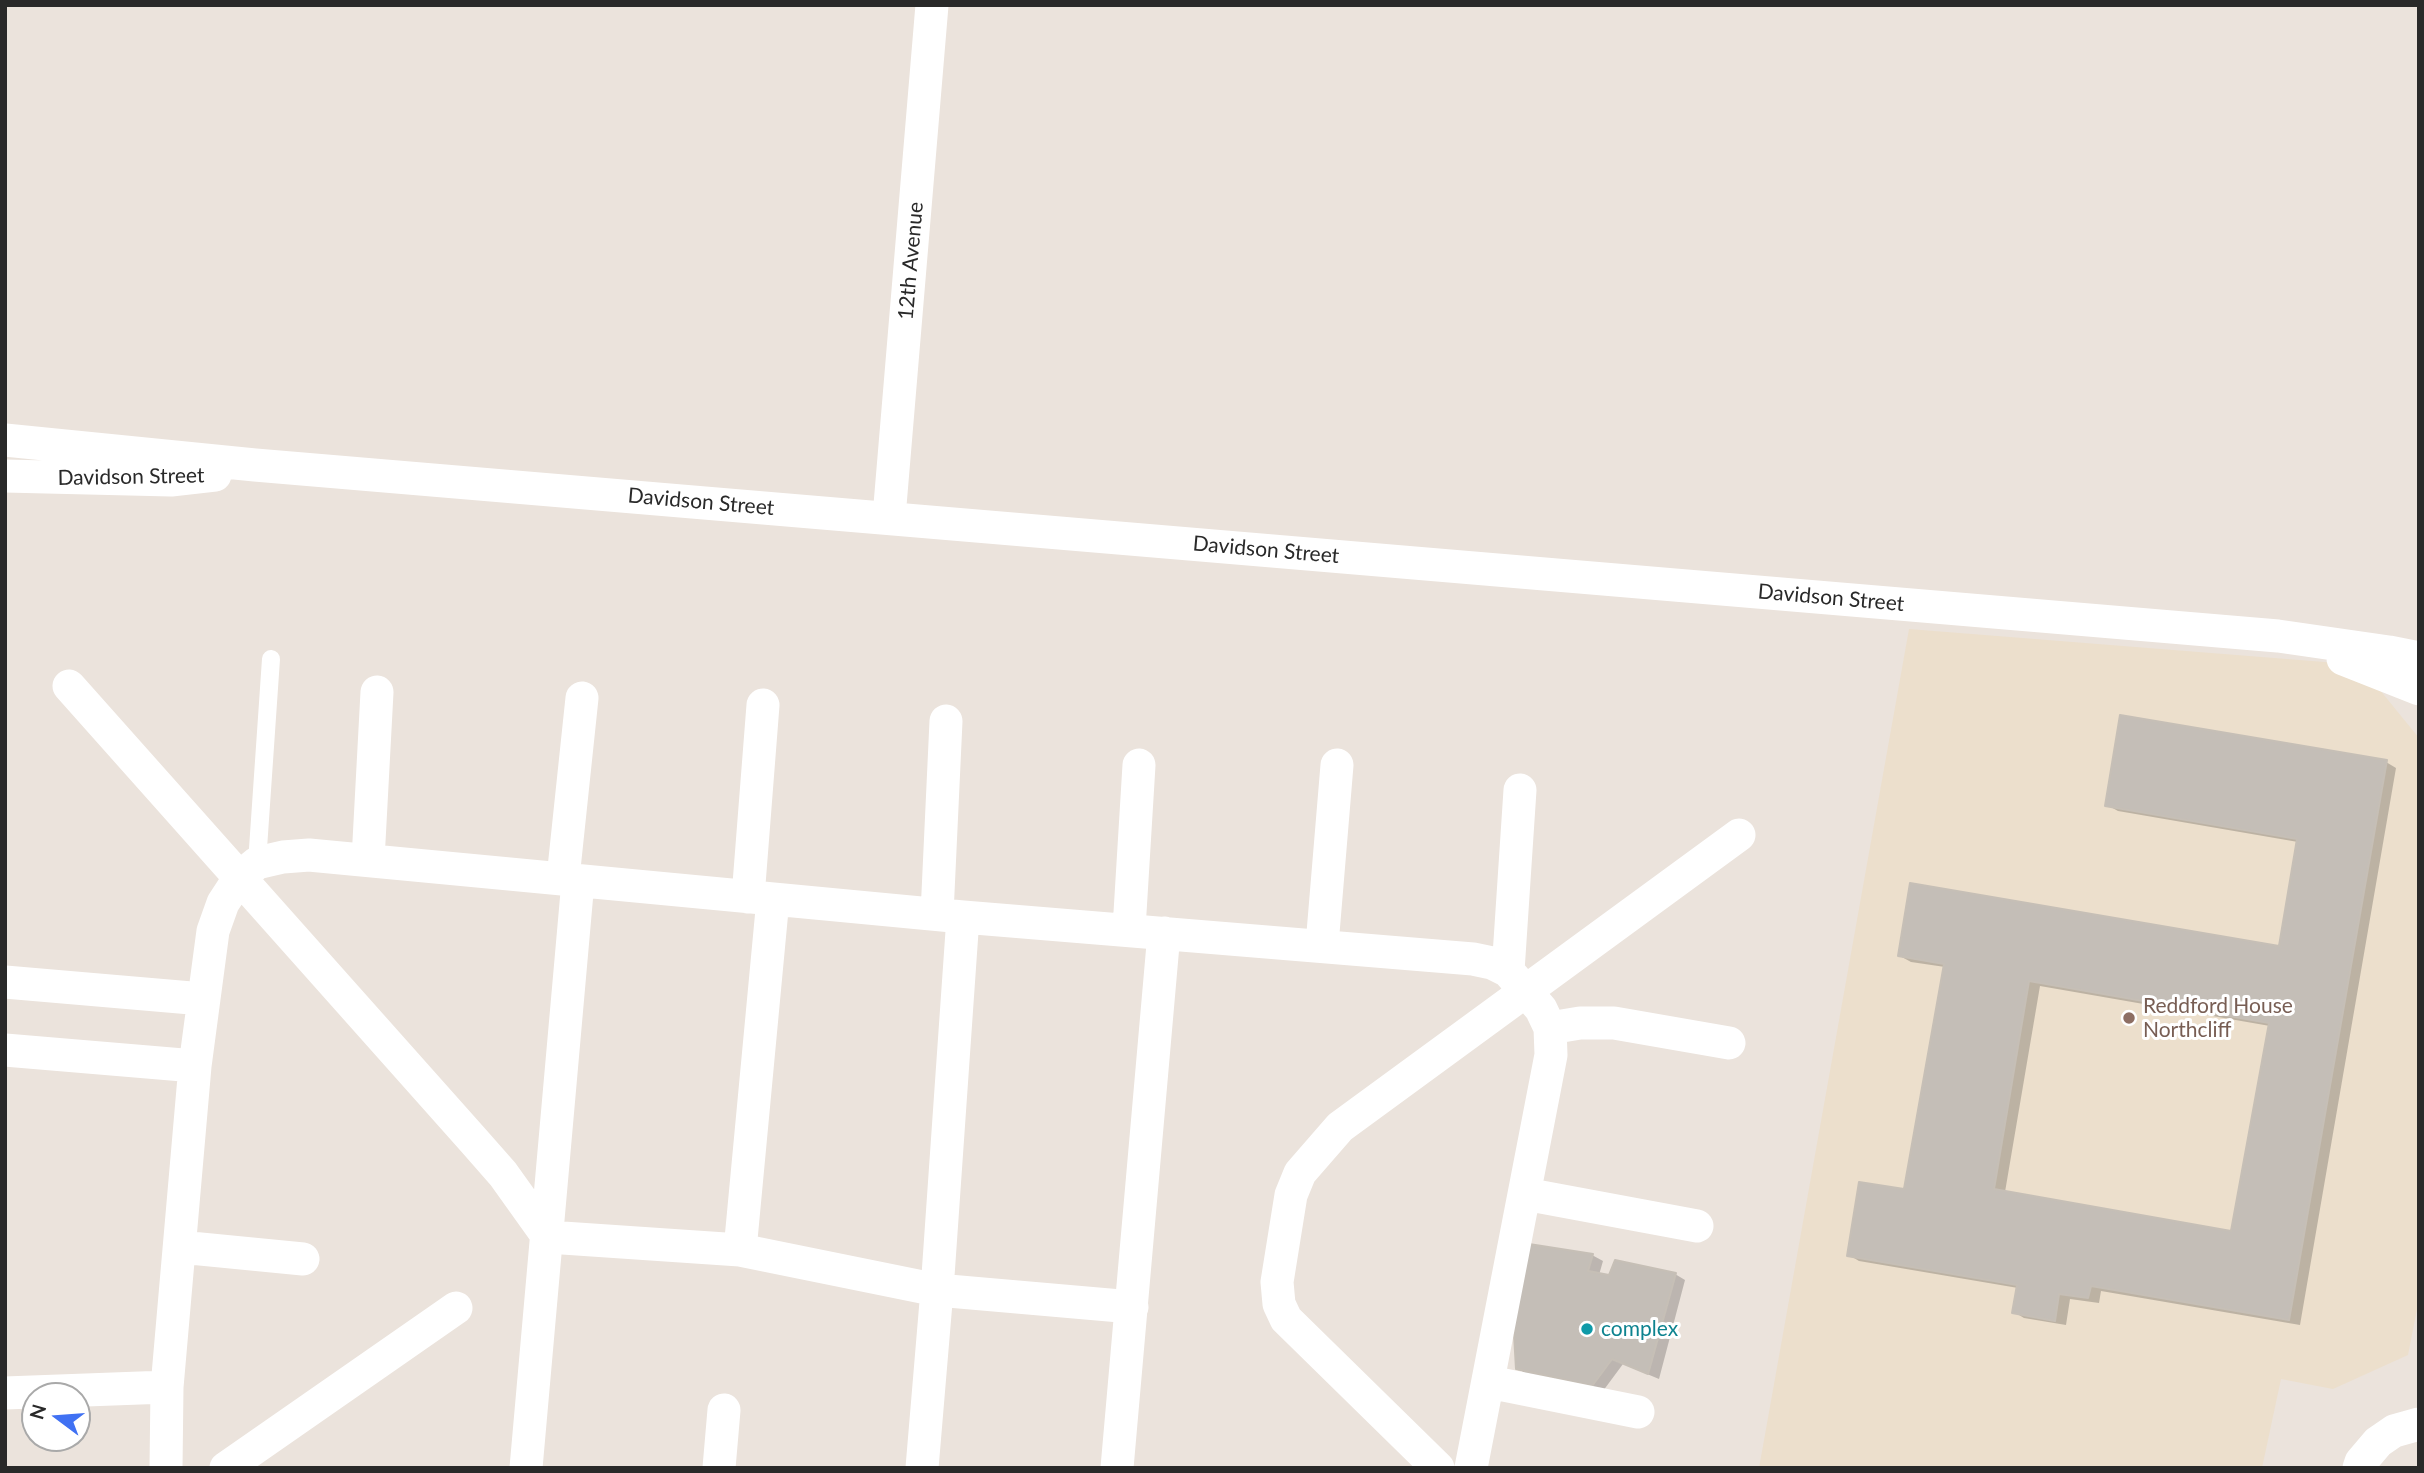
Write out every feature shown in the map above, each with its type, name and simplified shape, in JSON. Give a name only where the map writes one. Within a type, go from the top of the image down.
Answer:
[{"type":"street","name":"12th Avenue","points":[[889,517],[932,5]]},
{"type":"street","name":"Davidson Street","points":[[5,440],[255,465],[2278,636],[2419,658]]},
{"type":"street","name":"Davidson Street","points":[[5,476],[172,480],[204,478],[255,465]]},
{"type":"street","name":"Davidson Street","points":[[2278,636],[2379,671],[2419,689]]},
{"type":"street","points":[[69,686],[249,870],[503,1174],[548,1237]]},
{"type":"street","points":[[368,860],[377,692]]},
{"type":"street","points":[[526,1468],[548,1237],[582,698]]},
{"type":"street","points":[[740,1250],[760,898],[762,705]]},
{"type":"street","points":[[922,1468],[937,1290],[950,916],[946,721]]},
{"type":"street","points":[[1129,929],[1139,765]]},
{"type":"street","points":[[1322,945],[1337,765]]},
{"type":"street","points":[[1517,980],[1520,790]]},
{"type":"street","points":[[1438,1468],[1286,1319],[1279,1304],[1277,1282],[1291,1195],[1300,1173],[1340,1127],[1517,980],[1739,835]]},
{"type":"street","points":[[166,1468],[167,1387],[195,1066],[213,932],[223,903],[249,870],[283,857],[309,855],[950,916],[1322,945],[1492,963],[1517,980],[1541,1009],[1550,1028],[1551,1055],[1471,1468]]},
{"type":"street","points":[[1117,1468],[1164,933]]},
{"type":"street","points":[[5,982],[203,999]]},
{"type":"street","points":[[1550,1028],[1580,1023],[1614,1023],[1729,1043]]},
{"type":"street","points":[[5,1050],[195,1066]]},
{"type":"street","points":[[1525,1195],[1696,1226]]},
{"type":"street","points":[[548,1237],[740,1250],[937,1290],[1132,1307]]},
{"type":"street","points":[[180,1247],[303,1259]]},
{"type":"street","points":[[226,1468],[456,1308]]},
{"type":"street","points":[[1489,1382],[1638,1412]]},
{"type":"street","points":[[5,1393],[167,1387]]},
{"type":"street","points":[[719,1468],[724,1410]]},
{"type":"street","points":[[2359,1468],[2378,1442],[2417,1419]]},
{"type":"lane","points":[[249,870],[271,659]]},
{"type":"shaded area","name":"Reddford House Northcliff","points":[[1909,629],[2337,663],[2375,684],[2419,738],[2419,1299],[2408,1355],[2333,1389],[2281,1379],[2262,1468],[1759,1468]]},
{"type":"building","points":[[2120,715],[2387,760],[2289,1320],[2091,1286],[2088,1298],[2059,1294],[2055,1321],[2012,1313],[2017,1285],[1847,1256],[1859,1182],[1904,1189],[1944,964],[1898,956],[1910,883],[2279,946],[2297,839],[2105,806]],"holes":[[[2029,981],[2269,1023],[2231,1231],[1994,1189]]]},
{"type":"building","name":"complex","points":[[1529,1244],[1593,1254],[1588,1271],[1609,1275],[1615,1260],[1676,1273],[1648,1374],[1612,1359],[1592,1386],[1516,1369],[1512,1299]]},
{"type":"place","name":"Reddford House Northcliff","points":[[2129,1018]]},
{"type":"place","name":"complex","points":[[1587,1329]]}]
